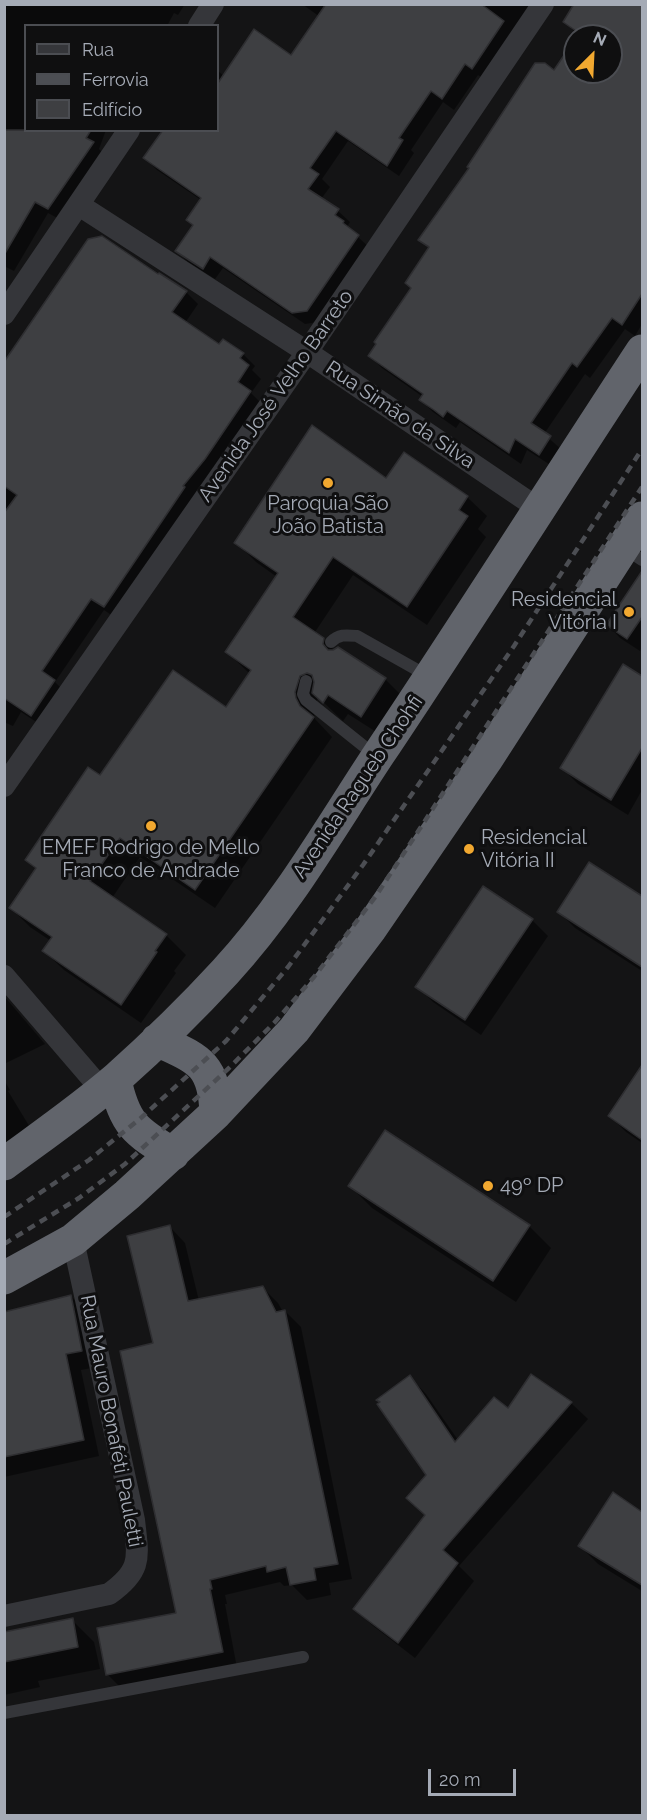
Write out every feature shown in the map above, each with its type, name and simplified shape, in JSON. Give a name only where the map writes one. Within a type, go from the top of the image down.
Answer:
[{"type":"highway","name":"Avenida Ragueb Chohfi","points":[[4,1164],[108,1085],[157,1040],[226,971],[271,916],[334,826],[642,351]]},
{"type":"highway","points":[[4,1278],[73,1240],[173,1154],[216,1113],[294,1030],[364,938],[486,760],[633,554],[642,518]]},
{"type":"highway","points":[[157,1040],[187,1054],[206,1069],[212,1083],[216,1113]]},
{"type":"highway","points":[[108,1085],[137,1132],[173,1154]]},
{"type":"street","points":[[200,24],[213,4]]},
{"type":"street","name":"Avenida José Velho Barreto","points":[[4,786],[308,352],[543,4]]},
{"type":"street","points":[[4,314],[128,132]]},
{"type":"street","name":"Rua Simão da Silva","points":[[79,205],[308,352],[539,509]]},
{"type":"street","points":[[4,976],[108,1085]]},
{"type":"street","name":"Rua Mauro Bonaféti Pauletti","points":[[4,1616],[109,1594],[133,1572],[138,1557],[134,1520],[73,1240]]},
{"type":"lane","points":[[331,642],[337,636],[345,634],[357,636],[431,678]]},
{"type":"lane","points":[[306,681],[303,694],[306,700],[377,757]]},
{"type":"lane","points":[[4,1713],[303,1657]]},
{"type":"building","points":[[326,4],[481,4],[504,21],[472,69],[465,64],[442,99],[431,91],[399,138],[403,140],[387,166],[336,131],[310,168],[319,174],[308,189],[339,209],[335,215],[359,235],[307,311],[292,313],[210,257],[203,269],[175,251],[193,225],[186,220],[201,198],[143,158],[162,132],[219,132],[219,82],[254,29],[291,55]]},
{"type":"building","points":[[574,4],[642,4],[642,294],[622,325],[612,318],[577,367],[572,363],[531,423],[551,436],[539,455],[515,439],[509,453],[447,411],[443,417],[419,400],[423,394],[368,356],[376,344],[374,342],[411,288],[405,283],[429,247],[418,240],[469,168],[467,167],[535,63],[545,63],[554,70],[563,57],[563,84],[623,84],[623,24],[566,24],[563,22]]},
{"type":"building","points":[[4,130],[90,132],[86,138],[94,142],[48,209],[35,202],[4,255]]},
{"type":"building","points":[[102,236],[187,291],[172,312],[219,344],[223,339],[244,353],[240,358],[249,365],[238,382],[251,391],[205,459],[183,486],[185,487],[104,607],[91,599],[42,671],[55,680],[31,716],[4,698],[4,513],[17,495],[4,486],[4,362],[88,239]]},
{"type":"building","points":[[312,425],[386,478],[404,452],[468,496],[459,510],[468,516],[407,607],[333,557],[293,617],[324,638],[323,644],[328,650],[338,647],[386,678],[361,717],[328,695],[323,703],[312,693],[314,682],[312,675],[307,673],[300,676],[295,692],[296,698],[300,706],[314,717],[195,890],[120,838],[90,881],[167,934],[121,1005],[42,951],[52,937],[9,908],[36,868],[25,860],[88,767],[100,775],[173,670],[226,707],[251,670],[225,652],[278,573],[234,543]]},
{"type":"building","name":"Residencial Vitória I","points":[[642,571],[642,617],[627,639],[606,625]]},
{"type":"building","points":[[623,664],[642,676],[642,748],[611,800],[560,768]]},
{"type":"building","points":[[589,862],[642,896],[642,967],[557,912]]},
{"type":"building","points":[[483,886],[533,919],[465,1020],[415,987]]},
{"type":"building","points":[[642,1065],[642,1140],[608,1116]]},
{"type":"building","points":[[385,1130],[530,1225],[493,1281],[348,1186]]},
{"type":"building","points":[[170,1225],[188,1301],[263,1286],[276,1312],[285,1310],[338,1564],[314,1568],[316,1580],[290,1585],[286,1567],[267,1572],[266,1566],[210,1580],[223,1652],[106,1675],[97,1628],[176,1613],[120,1351],[153,1343],[127,1236]]},
{"type":"building","points":[[71,1295],[82,1351],[66,1354],[84,1440],[4,1457],[4,1312]]},
{"type":"building","points":[[531,1374],[572,1402],[443,1550],[458,1563],[398,1643],[353,1609],[425,1515],[406,1498],[426,1475],[377,1404],[380,1402],[376,1400],[410,1375],[455,1442],[494,1397],[508,1408]]},
{"type":"building","points":[[613,1492],[642,1512],[642,1585],[578,1546]]},
{"type":"building","points":[[73,1618],[78,1647],[4,1662],[4,1632]]},
{"type":"railway","points":[[4,1217],[89,1160],[142,1117],[226,1041],[288,967],[363,865],[514,646],[642,449]]},
{"type":"railway","points":[[4,1244],[79,1198],[125,1164],[229,1068],[274,1023],[314,977],[376,896],[642,487]]},
{"type":"place","name":"Paroquia São João Batista","points":[[328,483]]},
{"type":"place","name":"Residencial Vitória I","points":[[629,612]]},
{"type":"place","name":"EMEF Rodrigo de Mello Franco de Andrade","points":[[151,826]]},
{"type":"place","name":"Residencial Vitória II","points":[[469,849]]},
{"type":"place","name":"49º DP","points":[[488,1186]]}]
